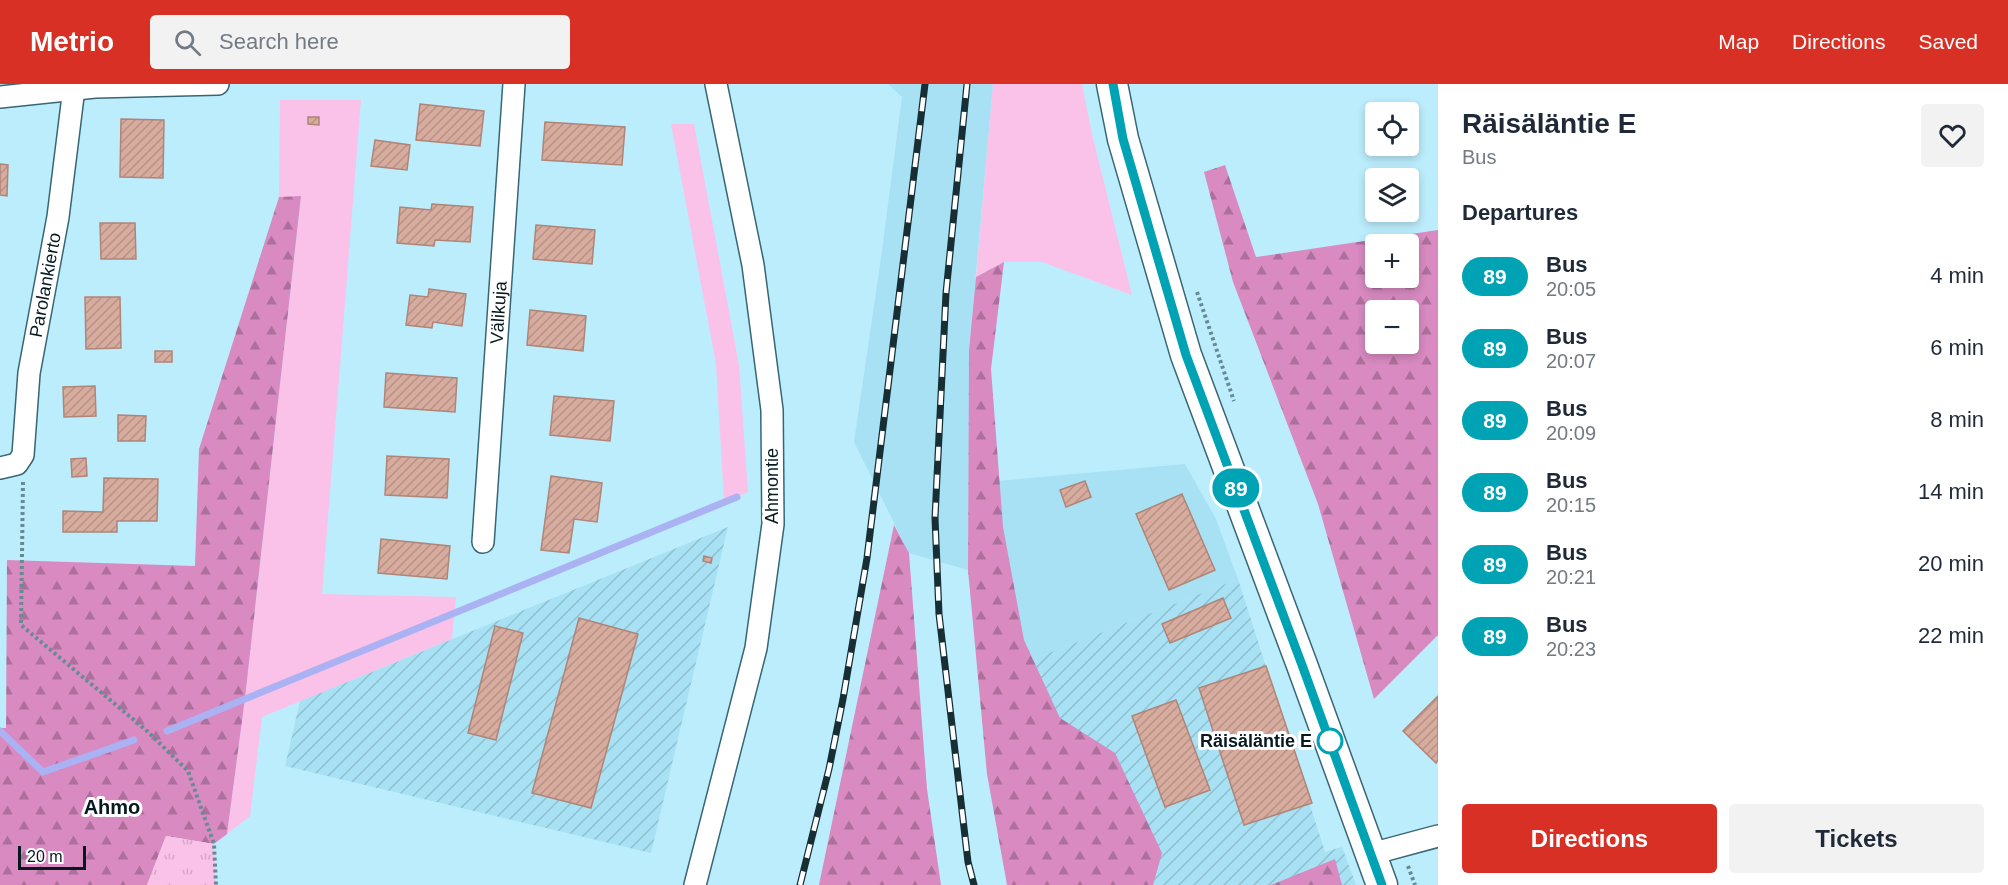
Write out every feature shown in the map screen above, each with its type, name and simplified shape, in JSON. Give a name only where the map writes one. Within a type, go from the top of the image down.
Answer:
[{"type":"street","points":[[0,97],[74,88],[218,84]]},
{"type":"street","name":"Välikuja","points":[[483,542],[514,84]]},
{"type":"street","name":"Ahmontie","points":[[695,885],[756,648],[773,524],[772,411],[753,265],[716,84]]},
{"type":"street","points":[[1113,84],[1123,139],[1186,355],[1382,885]]},
{"type":"street","name":"Parolankierto","points":[[23,455],[29,373],[58,217],[74,88]]},
{"type":"street","points":[[0,468],[17,464],[23,455]]},
{"type":"street","points":[[1371,854],[1438,836]]},
{"type":"path","points":[[1194,282],[1234,403]]},
{"type":"path","points":[[23,455],[21,625],[147,731],[188,771],[214,844],[216,885]]},
{"type":"path","points":[[1400,846],[1415,885]]},
{"type":"shaded area","points":[[888,84],[993,84],[969,350],[968,570],[909,553],[854,442],[902,97]]},
{"type":"shaded area","points":[[1185,464],[1216,519],[1238,579],[1006,670],[998,481]]},
{"type":"shaded area","points":[[728,527],[651,853],[285,766],[300,701]]},
{"type":"shaded area","points":[[1238,579],[1325,852],[1342,847],[1356,885],[1055,885],[1006,670]]},
{"type":"green space","points":[[993,84],[1082,84],[1132,295],[1042,262],[1004,262],[976,277]]},
{"type":"green space","points":[[280,100],[361,100],[322,594],[456,597],[452,639],[262,717],[250,816],[227,834],[245,698],[301,197],[279,197]]},
{"type":"green space","points":[[671,124],[694,124],[739,365],[748,492],[724,502],[716,364]]},
{"type":"green space","points":[[1225,165],[1256,257],[1365,241],[1365,288],[1419,288],[1419,234],[1411,234],[1438,230],[1438,635],[1374,699],[1318,504],[1233,282],[1204,172]]},
{"type":"green space","points":[[301,196],[245,698],[227,834],[214,844],[166,836],[147,885],[0,885],[0,728],[6,728],[7,560],[195,566],[199,449],[279,197]]},
{"type":"green space","points":[[1004,262],[991,369],[1003,527],[1024,640],[1060,718],[1115,753],[1162,853],[1153,885],[1007,885],[987,774],[968,570],[969,350],[976,277]]},
{"type":"green space","points":[[894,525],[909,553],[927,789],[941,885],[819,885]]},
{"type":"green space","points":[[166,836],[214,844],[216,885],[147,885]]},
{"type":"green space","points":[[1335,859],[1342,885],[1271,885]]},
{"type":"building","points":[[420,104],[484,111],[480,146],[416,140]]},
{"type":"building","points":[[308,117],[319,117],[319,125],[308,124]]},
{"type":"building","points":[[121,119],[164,120],[163,178],[120,177]]},
{"type":"building","points":[[545,122],[625,127],[622,165],[542,160]]},
{"type":"building","points":[[375,140],[410,145],[407,170],[371,166]]},
{"type":"building","points":[[0,164],[8,165],[7,196],[0,195]]},
{"type":"building","points":[[432,204],[473,207],[470,242],[435,240],[434,246],[397,243],[400,207],[431,210]]},
{"type":"building","points":[[100,223],[135,223],[136,259],[101,259]]},
{"type":"building","points":[[536,225],[595,230],[592,264],[533,259]]},
{"type":"building","points":[[429,289],[466,294],[462,326],[433,322],[432,328],[406,325],[410,295],[428,297]]},
{"type":"building","points":[[85,297],[120,297],[121,348],[86,349]]},
{"type":"building","points":[[530,310],[586,316],[583,351],[527,345]]},
{"type":"building","points":[[155,351],[172,351],[172,362],[155,362]]},
{"type":"building","points":[[386,373],[457,378],[455,412],[384,407]]},
{"type":"building","points":[[95,386],[96,416],[64,417],[63,387]]},
{"type":"building","points":[[554,396],[614,401],[610,441],[550,435]]},
{"type":"building","points":[[118,415],[146,416],[145,441],[118,441]]},
{"type":"building","points":[[387,456],[449,459],[447,498],[385,495]]},
{"type":"building","points":[[86,458],[87,476],[72,477],[71,459]]},
{"type":"building","points":[[551,476],[602,483],[597,522],[574,519],[569,553],[541,550]]},
{"type":"building","points":[[104,478],[158,479],[157,521],[117,521],[117,532],[63,532],[63,511],[103,512]]},
{"type":"building","points":[[1085,481],[1091,497],[1066,507],[1060,490]]},
{"type":"building","points":[[1182,494],[1215,570],[1169,590],[1136,514]]},
{"type":"building","points":[[381,539],[450,546],[447,579],[378,573]]},
{"type":"building","points":[[704,556],[712,558],[711,563],[703,561]]},
{"type":"building","points":[[1223,598],[1231,618],[1170,643],[1162,624]]},
{"type":"building","points":[[579,618],[638,634],[591,808],[532,793]]},
{"type":"building","points":[[495,626],[523,633],[496,740],[468,733]]},
{"type":"building","points":[[1266,666],[1312,803],[1244,825],[1199,688]]},
{"type":"building","points":[[1438,696],[1438,760],[1436,763],[1403,731]]},
{"type":"building","points":[[1176,700],[1210,790],[1165,807],[1132,716]]},
{"type":"waterway","points":[[167,731],[737,497]]},
{"type":"waterway","points":[[0,731],[43,772],[134,740]]},
{"type":"railway","points":[[800,885],[829,769],[867,558],[925,84]]},
{"type":"railway","points":[[967,84],[946,293],[935,518],[939,614],[968,862],[974,885]]},
{"type":"bus line","name":"89","points":[[1113,84],[1123,139],[1186,355],[1382,885]]},
{"type":"place","name":"Räisäläntie E","points":[[1330,741]]},
{"type":"district","name":"Ahmo","points":[[112,807]]}]
